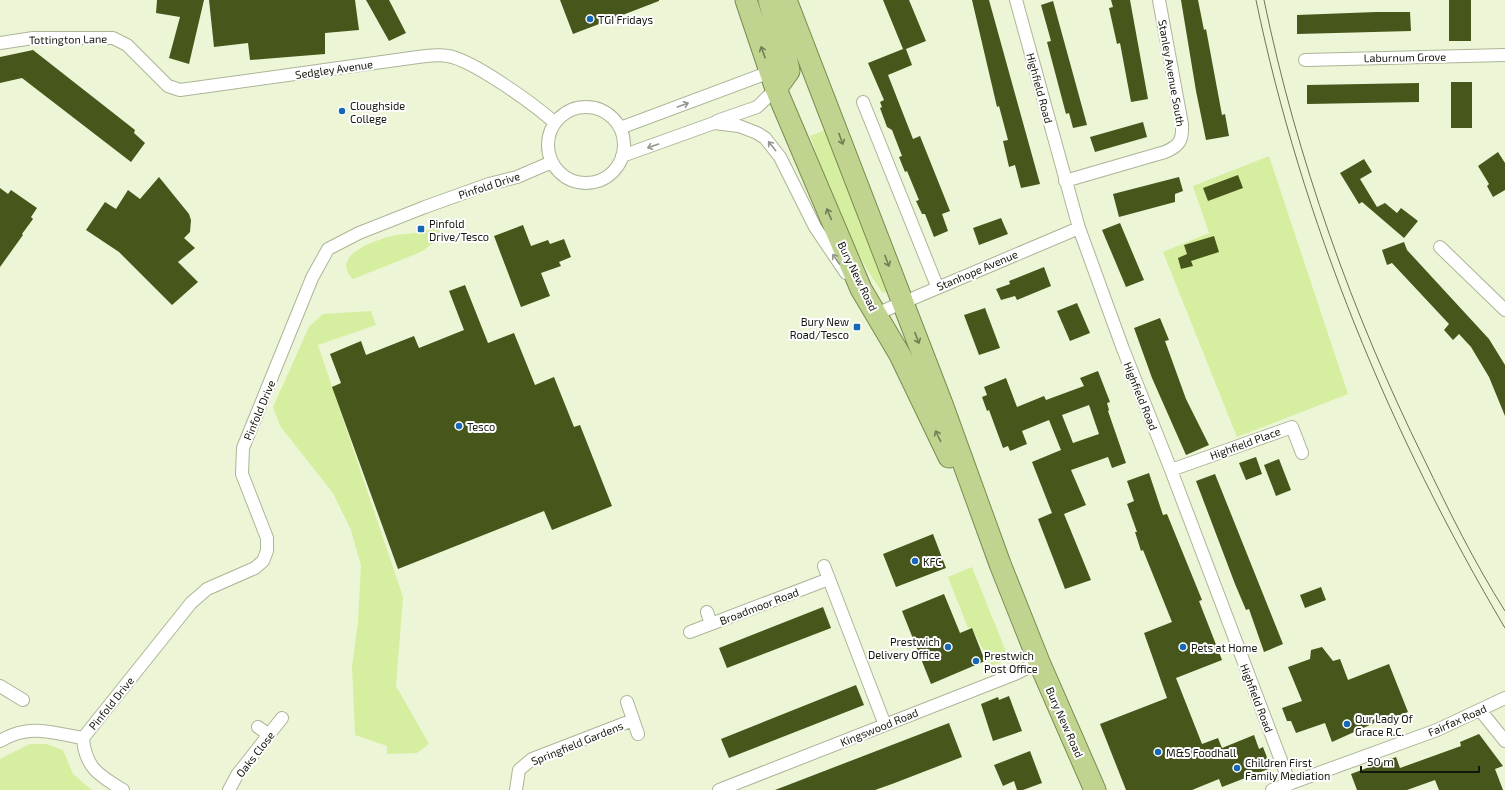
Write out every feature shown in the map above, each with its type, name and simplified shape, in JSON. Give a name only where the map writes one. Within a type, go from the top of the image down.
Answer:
[{"type":"highway","name":"Bury New Road","points":[[746,0],[861,288],[900,356],[1000,564]]},
{"type":"highway","points":[[769,0],[775,23],[785,49],[778,77],[814,72]]},
{"type":"highway","name":"Bury New Road","points":[[786,0],[903,302],[1000,564],[1039,662],[1095,790]]},
{"type":"street","name":"Highfield Road","points":[[1016,0],[1065,182],[1079,228],[1123,350],[1171,470],[1290,784]]},
{"type":"street","name":"Stanley Avenue South","points":[[1065,182],[1165,152],[1174,148],[1180,143],[1183,134],[1182,124],[1159,0]]},
{"type":"street","name":"Tottington Lane","points":[[0,43],[33,38],[113,38]]},
{"type":"street","name":"Sedgley Avenue","points":[[113,38],[121,41],[130,48],[168,86],[180,90],[418,57],[448,56],[462,59],[475,67],[539,109],[555,123]]},
{"type":"street","name":"Laburnum Grove","points":[[1305,60],[1505,55]]},
{"type":"street","points":[[622,156],[757,107],[778,77]]},
{"type":"street","points":[[620,128],[778,77]]},
{"type":"street","points":[[863,102],[937,286]]},
{"type":"street","points":[[584,106],[605,112],[620,128],[623,137],[622,156],[611,173],[600,180],[587,183],[574,181],[565,176],[552,162],[548,152],[550,132],[555,123],[563,114],[584,106]]},
{"type":"street","points":[[714,123],[739,126],[765,138],[780,157],[815,227],[846,272],[861,288]]},
{"type":"street","name":"Pinfold Drive","points":[[123,790],[97,774],[84,748],[83,738],[191,603],[207,589],[256,568],[263,561],[267,551],[267,538],[242,474],[243,448],[312,278],[328,249],[359,233],[425,207],[489,184],[517,177],[552,162]]},
{"type":"street","name":"Stanhope Avenue","points":[[876,314],[937,286],[1079,228]]},
{"type":"street","points":[[1440,247],[1505,310]]},
{"type":"street","name":"Highfield Place","points":[[1171,470],[1292,427],[1302,453]]},
{"type":"street","points":[[824,566],[885,725]]},
{"type":"street","name":"Broadmoor Road","points":[[690,632],[829,580]]},
{"type":"street","points":[[707,612],[712,624]]},
{"type":"street","name":"Kingswood Road","points":[[719,790],[741,786],[885,725],[1015,674],[1039,662]]},
{"type":"street","points":[[0,686],[23,700]]},
{"type":"street","name":"Fairfax Road","points":[[1272,790],[1436,730],[1505,698]]},
{"type":"street","name":"Springfield Gardens","points":[[626,702],[638,734]]},
{"type":"street","points":[[1480,710],[1505,741]]},
{"type":"street","name":"Oaks Close","points":[[230,790],[237,775],[282,718]]},
{"type":"street","name":"Springfield Gardens","points":[[516,790],[519,770],[532,759],[633,720]]},
{"type":"street","points":[[258,727],[269,735]]},
{"type":"street","points":[[0,741],[7,737],[35,730],[52,731],[83,738]]},
{"type":"green space","points":[[825,130],[888,293],[882,292],[859,256],[832,197],[810,136]]},
{"type":"green space","points":[[1269,156],[1348,394],[1237,437],[1163,252],[1209,233],[1193,186]]},
{"type":"green space","points":[[444,224],[433,243],[421,252],[353,279],[347,271],[347,263],[350,256],[366,245],[395,235],[420,232]]},
{"type":"green space","points":[[371,311],[376,325],[318,345],[403,597],[396,686],[429,744],[417,753],[387,754],[387,746],[355,735],[352,666],[358,622],[361,566],[351,530],[333,493],[280,426],[273,407],[309,327],[323,314]]},
{"type":"green space","points":[[972,567],[1007,654],[1003,661],[992,666],[971,627],[968,628],[948,577]]},
{"type":"green space","points":[[30,744],[46,744],[63,750],[73,774],[92,790],[0,790],[0,759]]},
{"type":"building","points":[[157,0],[204,0],[189,64],[169,58],[180,17],[156,13]]},
{"type":"building","points":[[209,0],[355,0],[359,30],[325,33],[325,54],[250,60],[248,43],[214,47]]},
{"type":"building","points":[[366,0],[389,0],[406,33],[389,41]]},
{"type":"building","name":"TGI Fridays","points":[[560,0],[659,0],[659,1],[573,34]]},
{"type":"building","points":[[883,0],[909,0],[926,41],[906,49],[912,65],[888,75],[913,139],[920,136],[950,211],[942,214],[948,231],[934,237],[925,214],[922,214],[916,201],[919,200],[907,171],[905,172],[899,157],[902,156],[892,130],[887,127],[880,108],[882,107],[880,102],[884,100],[868,63],[903,49]]},
{"type":"building","points":[[972,0],[989,0],[1040,184],[1021,188],[1015,165],[1009,167],[1003,141],[1008,140],[999,106],[997,107]]},
{"type":"building","points":[[1111,0],[1130,0],[1148,99],[1131,102],[1120,43],[1117,44],[1109,8],[1113,7]]},
{"type":"building","points":[[1181,0],[1198,0],[1204,30],[1206,29],[1222,115],[1225,114],[1229,136],[1206,140],[1196,91]]},
{"type":"building","points":[[1449,0],[1471,0],[1471,41],[1449,41]]},
{"type":"building","points":[[1053,1],[1087,125],[1073,128],[1069,113],[1066,114],[1047,42],[1051,41],[1041,5]]},
{"type":"building","points":[[1410,12],[1411,31],[1297,34],[1297,15]]},
{"type":"building","points":[[33,50],[135,130],[134,133],[145,143],[131,162],[22,78],[0,83],[0,57]]},
{"type":"building","points":[[1451,82],[1472,82],[1472,128],[1451,128]]},
{"type":"building","points":[[1419,83],[1419,102],[1307,104],[1307,85]]},
{"type":"building","points":[[1143,122],[1147,137],[1095,152],[1090,137]]},
{"type":"building","points":[[1498,152],[1505,163],[1505,190],[1493,197],[1487,186],[1489,184],[1478,166]]},
{"type":"building","points":[[1364,159],[1372,172],[1360,179],[1377,207],[1385,203],[1397,213],[1401,208],[1418,221],[1404,238],[1362,202],[1359,204],[1340,173]]},
{"type":"building","points":[[1238,175],[1243,188],[1208,201],[1203,188]]},
{"type":"building","points":[[159,177],[189,214],[191,220],[190,232],[184,238],[195,248],[178,262],[198,282],[172,305],[119,252],[86,230],[105,202],[116,209],[128,190],[140,199]]},
{"type":"building","points":[[1179,177],[1183,191],[1175,194],[1175,202],[1119,217],[1113,194]]},
{"type":"building","points":[[0,188],[8,194],[11,190],[37,208],[31,217],[33,219],[22,234],[23,235],[0,267]]},
{"type":"building","points":[[1001,218],[1008,234],[979,245],[973,228]]},
{"type":"building","points":[[1120,223],[1144,280],[1126,287],[1102,230]]},
{"type":"building","points":[[523,225],[531,246],[548,240],[550,244],[564,239],[571,257],[559,262],[561,266],[541,273],[550,296],[521,307],[494,236]]},
{"type":"building","points":[[1214,236],[1219,252],[1191,261],[1193,266],[1181,269],[1178,258],[1187,254],[1184,245]]},
{"type":"building","points":[[1404,242],[1407,250],[1489,339],[1505,365],[1505,416],[1489,377],[1471,347],[1459,334],[1453,340],[1444,330],[1449,324],[1392,263],[1387,265],[1382,250]]},
{"type":"building","points":[[1044,267],[1051,286],[1017,300],[1015,296],[1001,300],[996,289],[1010,284],[1009,281]]},
{"type":"building","name":"Tesco","points":[[465,285],[488,343],[514,333],[535,385],[554,377],[574,427],[580,425],[612,506],[552,530],[544,511],[398,569],[332,387],[341,383],[330,354],[361,341],[366,355],[414,336],[419,348],[464,330],[449,291]]},
{"type":"building","points":[[1077,303],[1090,333],[1070,341],[1057,311]]},
{"type":"building","points":[[985,308],[1000,348],[979,355],[964,315]]},
{"type":"building","points":[[1160,318],[1169,340],[1165,341],[1186,399],[1209,445],[1186,455],[1152,378],[1134,328]]},
{"type":"building","points":[[1098,371],[1110,402],[1107,403],[1108,411],[1126,463],[1112,468],[1108,457],[1071,470],[1086,505],[1064,514],[1091,580],[1065,589],[1038,519],[1052,513],[1032,462],[1061,450],[1049,420],[1022,431],[1027,444],[1010,451],[1008,446],[1003,448],[989,410],[987,411],[982,397],[987,395],[984,387],[1006,378],[1017,407],[1044,396],[1046,400],[1084,386],[1080,378]],"holes":[[[1089,405],[1099,434],[1073,443],[1062,415]]]},
{"type":"building","points":[[1256,457],[1262,474],[1246,480],[1239,463]]},
{"type":"building","points":[[1279,459],[1291,490],[1276,496],[1264,465]]},
{"type":"building","points":[[1149,473],[1163,515],[1167,514],[1202,600],[1199,601],[1222,660],[1176,678],[1202,744],[1218,738],[1222,748],[1254,735],[1259,749],[1263,747],[1271,768],[1222,787],[1219,779],[1192,790],[1126,790],[1100,724],[1167,698],[1144,633],[1172,622],[1143,550],[1141,551],[1135,532],[1137,532],[1127,504],[1134,501],[1127,481]]},
{"type":"building","points":[[1215,474],[1283,644],[1264,652],[1249,609],[1246,610],[1235,584],[1196,481]]},
{"type":"building","name":"KFC","points":[[933,534],[946,568],[896,587],[883,554]]},
{"type":"building","points":[[1321,587],[1326,600],[1305,608],[1300,595]]},
{"type":"building","name":"Prestwich Delivery Office","points":[[944,594],[960,633],[972,628],[985,661],[931,684],[902,611]]},
{"type":"building","points":[[823,607],[831,628],[727,668],[719,648]]},
{"type":"building","points":[[1322,647],[1333,661],[1340,659],[1348,680],[1389,664],[1408,712],[1384,721],[1383,719],[1332,742],[1325,723],[1296,733],[1291,721],[1287,721],[1282,708],[1302,701],[1288,667],[1310,659],[1311,650]]},
{"type":"building","points":[[856,685],[864,705],[729,758],[721,739]]},
{"type":"building","points":[[1009,696],[1022,731],[993,741],[981,704],[998,697],[999,700]]},
{"type":"building","points":[[949,723],[962,757],[892,784],[875,790],[775,790]]},
{"type":"building","points":[[1479,734],[1503,766],[1495,769],[1503,790],[1439,790],[1435,780],[1407,790],[1357,790],[1351,774],[1396,757],[1400,768],[1461,746],[1460,742]]},
{"type":"building","points":[[1030,751],[1042,783],[1023,790],[1017,790],[1014,781],[1003,786],[994,765]]},
{"type":"tram line","points":[[1256,0],[1275,82],[1298,164],[1325,245],[1355,324],[1388,402],[1424,479],[1463,554],[1505,628]]},
{"type":"tram line","points":[[1264,0],[1277,59],[1310,177],[1350,292],[1373,348],[1433,478],[1472,555],[1505,611]]},
{"type":"place","name":"TGI Fridays","points":[[590,19]]},
{"type":"place","name":"Cloughside College","points":[[342,111]]},
{"type":"place","name":"Pinfold Drive/Tesco","points":[[421,229]]},
{"type":"place","name":"Bury New Road/Tesco","points":[[857,327]]},
{"type":"place","name":"Tesco","points":[[459,426]]},
{"type":"place","name":"KFC","points":[[915,561]]},
{"type":"place","name":"Prestwich Delivery Office","points":[[948,647]]},
{"type":"place","name":"Pets at Home","points":[[1183,647]]},
{"type":"place","name":"Prestwich Post Office","points":[[976,661]]},
{"type":"place","name":"Our Lady Of Grace R.C.","points":[[1347,724]]},
{"type":"place","name":"M&S Foodhall","points":[[1158,752]]},
{"type":"place","name":"Children First Family Mediation","points":[[1237,768]]}]
